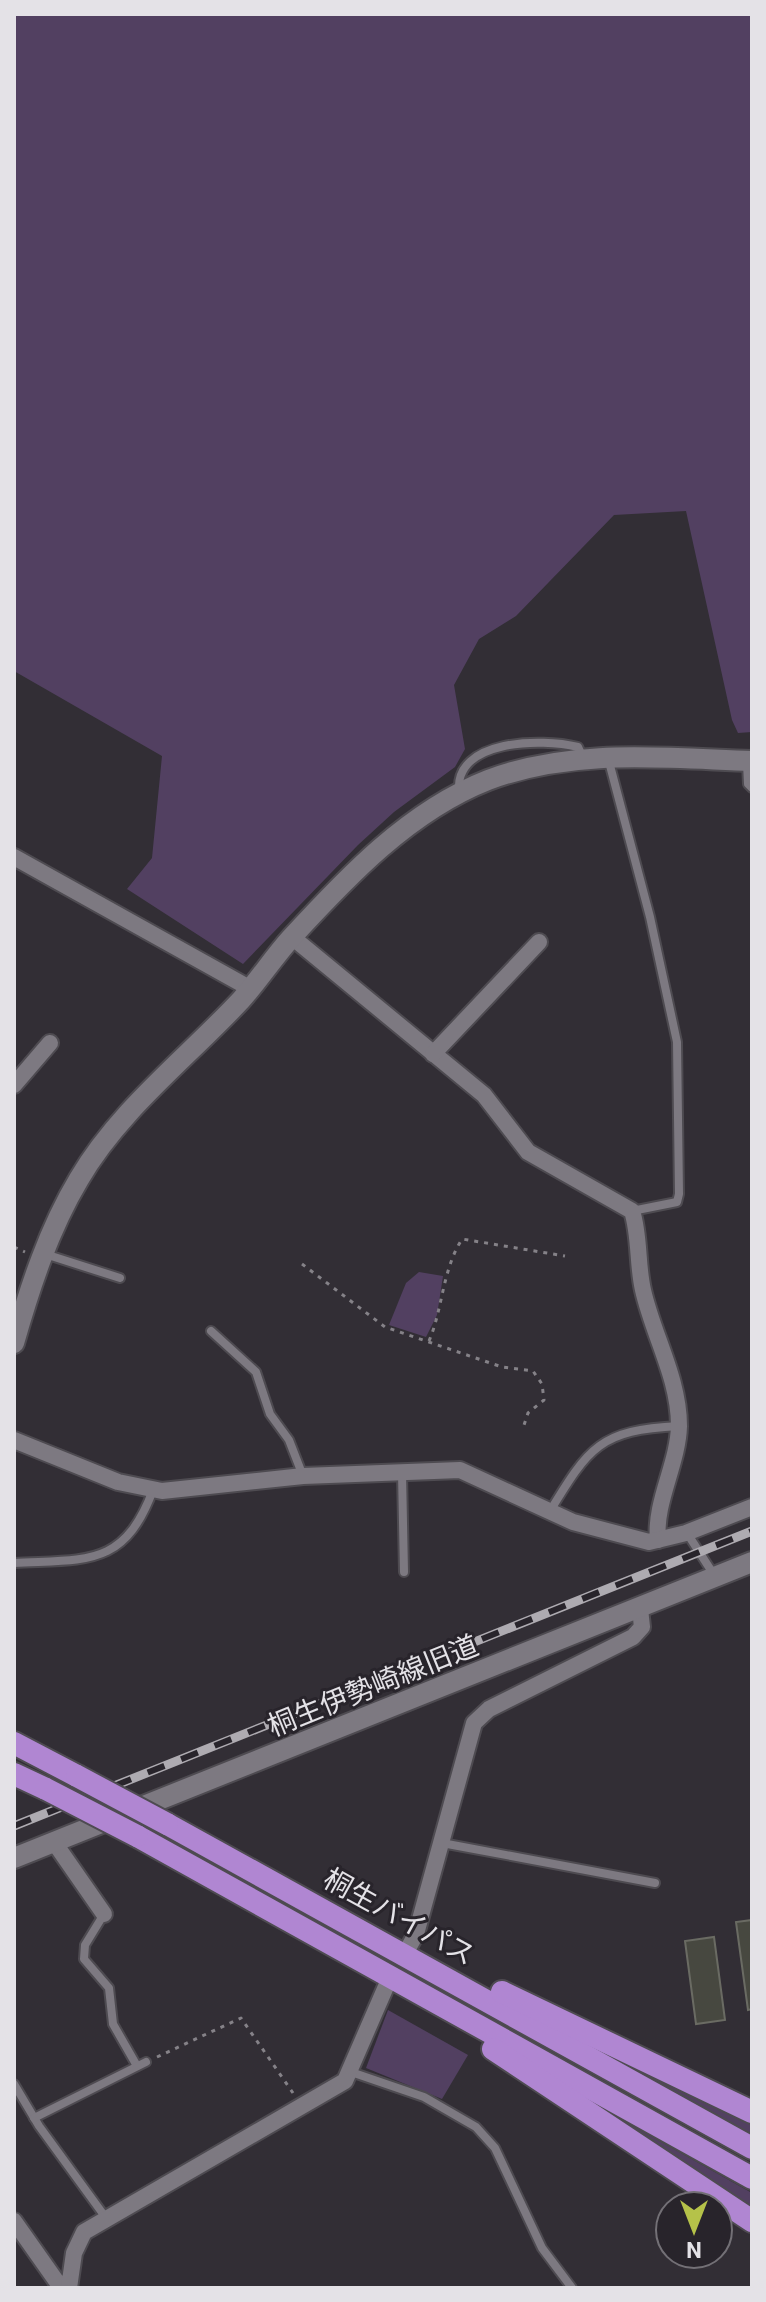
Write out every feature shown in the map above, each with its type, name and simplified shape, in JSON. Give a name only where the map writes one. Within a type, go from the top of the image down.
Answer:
[{"type":"highway","name":"桐生バイパス","points":[[14,1743],[405,1954],[752,2148]]},
{"type":"highway","name":"桐生バイパス","points":[[14,1774],[137,1836],[391,1975],[752,2178]]},
{"type":"highway","points":[[405,1954],[462,1971],[752,2112]]},
{"type":"highway","points":[[391,1975],[427,2011],[516,2062],[752,2221]]},
{"type":"street","points":[[14,1343],[44,1253],[78,1180],[103,1143],[251,989],[292,937],[383,847],[427,811],[459,793],[518,771],[583,759],[750,760]]},
{"type":"street","points":[[14,857],[251,989]]},
{"type":"street","points":[[292,937],[493,1105],[528,1152],[632,1211],[642,1285],[675,1391],[679,1426],[658,1540]]},
{"type":"street","points":[[433,1054],[539,942]]},
{"type":"street","points":[[14,1085],[50,1043]]},
{"type":"street","points":[[14,1440],[118,1482],[153,1490],[180,1491],[303,1476],[402,1470],[470,1472],[550,1511],[608,1534],[639,1541],[686,1533],[752,1507]]},
{"type":"street","name":"桐生伊勢崎線旧道","points":[[14,1858],[715,1577],[751,1566]]},
{"type":"street","points":[[405,1954],[416,1934],[470,1732],[480,1716],[633,1637],[642,1627],[640,1609]]},
{"type":"street","points":[[54,1842],[104,1914]]},
{"type":"street","points":[[14,2221],[57,2282],[69,2287],[78,2241],[84,2232],[345,2081],[391,1975]]},
{"type":"lane","points":[[608,757],[659,955],[678,1055],[679,1194],[670,1206],[632,1211]]},
{"type":"lane","points":[[750,760],[748,784],[752,788]]},
{"type":"lane","points":[[44,1253],[120,1278]]},
{"type":"lane","points":[[211,1331],[256,1372],[270,1414],[289,1440],[303,1476]]},
{"type":"lane","points":[[550,1511],[591,1450],[605,1441],[638,1431],[679,1426]]},
{"type":"lane","points":[[402,1470],[404,1572]]},
{"type":"lane","points":[[14,1563],[89,1558],[112,1551],[130,1536],[153,1490]]},
{"type":"lane","points":[[686,1533],[702,1551],[715,1577]]},
{"type":"lane","points":[[441,1843],[655,1883]]},
{"type":"lane","points":[[104,1914],[85,1945],[84,1959],[109,1988],[113,2024],[137,2066]]},
{"type":"lane","points":[[34,2118],[146,2062]]},
{"type":"lane","points":[[351,2072],[424,2097],[476,2127],[495,2148],[542,2248],[572,2288]]},
{"type":"lane","points":[[14,2084],[34,2118],[106,2218]]},
{"type":"path","points":[[429,1341],[444,1301],[446,1272],[462,1239],[565,1256]]},
{"type":"path","points":[[302,1264],[374,1322],[502,1367],[537,1374],[544,1400],[528,1413],[524,1425]]},
{"type":"path","points":[[146,2062],[241,2018],[303,2108]]},
{"type":"shaded area","points":[[14,14],[752,14],[752,732],[738,733],[732,720],[686,511],[614,515],[516,616],[479,639],[454,685],[465,749],[455,767],[394,812],[358,845],[243,964],[127,889],[152,858],[162,756],[14,671]]},
{"type":"shaded area","points":[[419,1272],[443,1276],[437,1315],[426,1337],[389,1325],[406,1283]]},
{"type":"shaded area","points":[[388,2010],[468,2055],[442,2099],[366,2068]]},
{"type":"shaded area","points":[[603,2051],[752,2119],[752,2136]]},
{"type":"shaded area","points":[[578,2095],[752,2193],[752,2216],[734,2203],[734,2190],[715,2190]]},
{"type":"building","points":[[752,1920],[752,2009],[748,2010],[736,1922]]},
{"type":"building","points":[[714,1937],[725,2020],[696,2024],[685,1941]]},
{"type":"railway","points":[[14,1826],[752,1531]]}]
